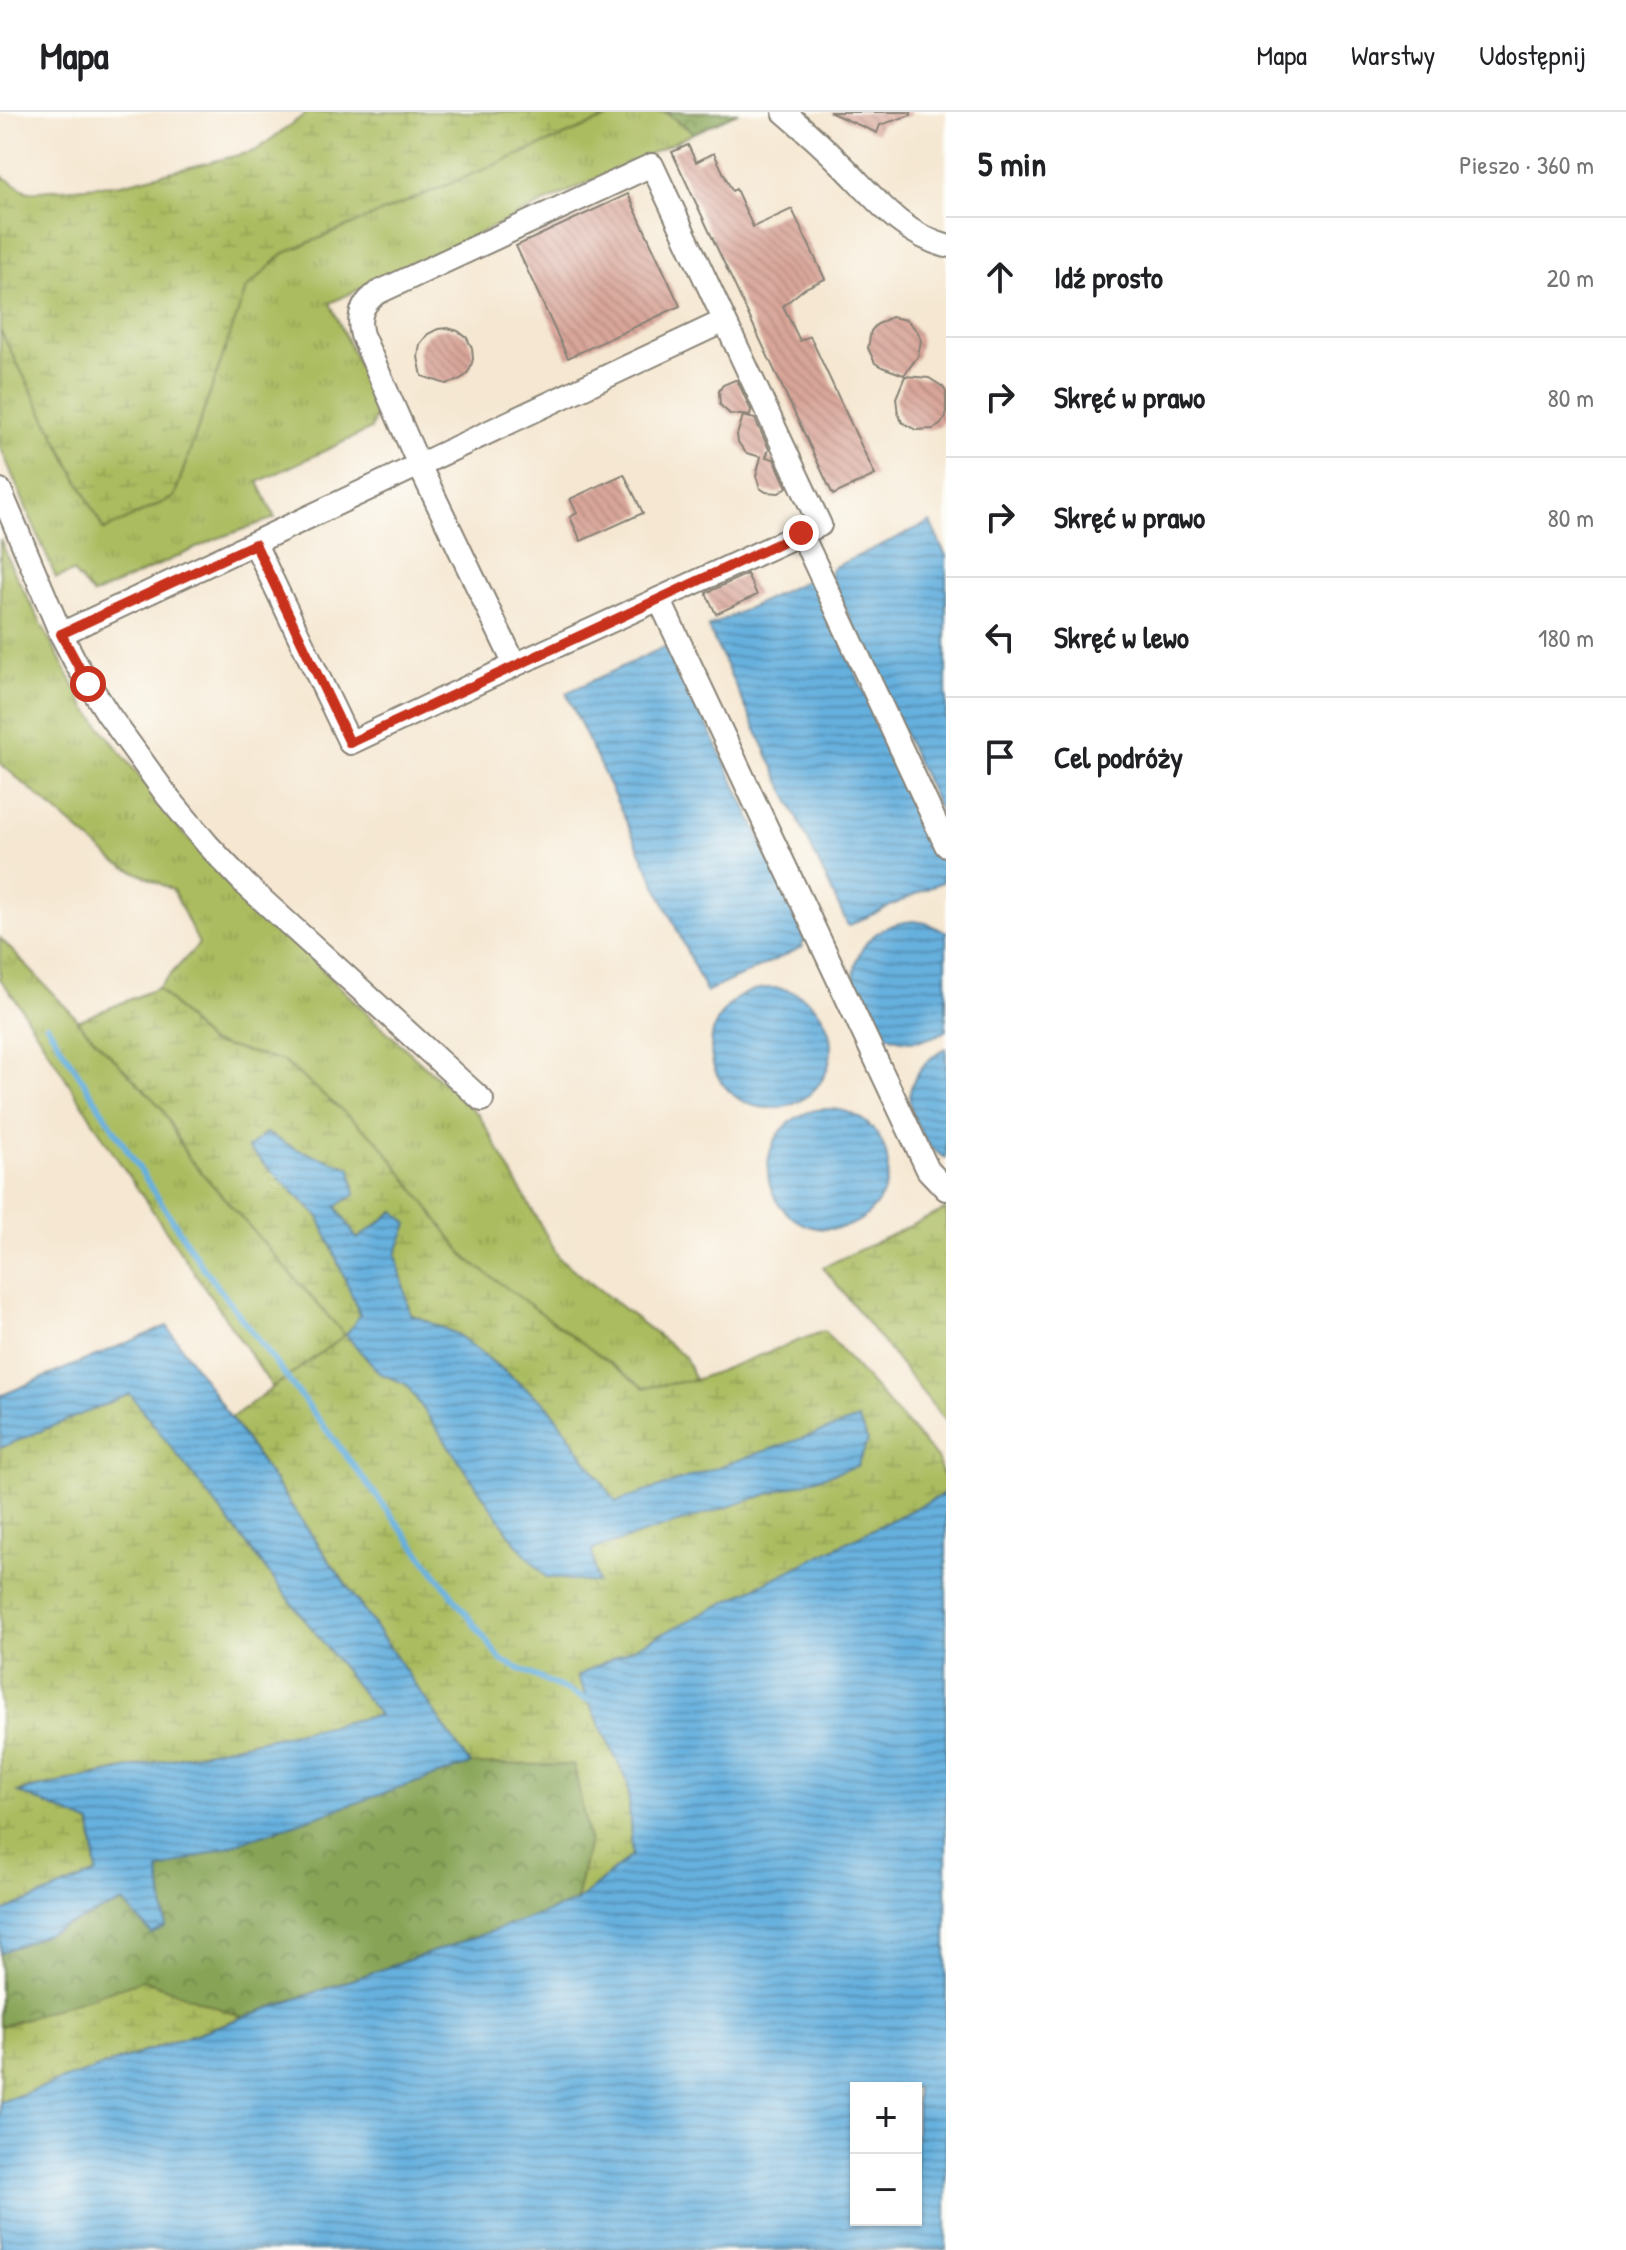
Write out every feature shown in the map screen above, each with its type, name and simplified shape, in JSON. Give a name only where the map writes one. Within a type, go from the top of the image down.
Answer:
[{"type":"lane","points":[[784,112],[904,227],[943,248]]},
{"type":"lane","points":[[255,544],[350,743],[820,525],[652,165],[377,293],[362,310],[359,326],[419,465],[515,665]]},
{"type":"lane","points":[[61,634],[724,321]]},
{"type":"lane","points":[[0,490],[61,634],[88,684],[168,797],[246,885],[482,1100]]},
{"type":"lane","points":[[801,533],[946,845]]},
{"type":"lane","points":[[659,599],[928,1170],[946,1189]]},
{"type":"green space","points":[[308,112],[621,112],[284,253],[246,289],[174,497],[104,530],[0,330],[0,175],[28,192],[121,184],[255,151]]},
{"type":"green space","points":[[621,112],[665,112],[694,133],[330,303],[378,407],[371,429],[258,482],[275,518],[216,539],[93,595],[73,572],[56,578],[0,446],[0,330],[104,530],[174,497],[246,288],[284,253]]},
{"type":"green space","points":[[665,112],[739,112],[694,133]]},
{"type":"green space","points":[[0,539],[84,705],[187,838],[375,1021],[479,1115],[559,1258],[685,1357],[695,1380],[644,1388],[572,1342],[467,1259],[377,1141],[283,1061],[208,1042],[158,988],[199,944],[173,890],[115,862],[0,763]]},
{"type":"green space","points":[[0,938],[162,1108],[187,1156],[346,1335],[273,1388],[0,979]]},
{"type":"green space","points":[[158,988],[208,1042],[283,1061],[378,1141],[467,1259],[644,1388],[695,1380],[824,1331],[937,1458],[946,1493],[577,1676],[628,1784],[632,1855],[576,1902],[589,1841],[574,1765],[470,1764],[231,1418],[345,1335],[187,1156],[162,1108],[77,1021]],"holes":[[[265,1133],[296,1149],[351,1168],[336,1206],[357,1239],[394,1211],[407,1224],[396,1254],[410,1314],[458,1334],[548,1406],[616,1502],[857,1420],[856,1466],[591,1550],[597,1583],[518,1546],[406,1384],[379,1373],[360,1315],[319,1217],[248,1148]]]},
{"type":"green space","points":[[946,1209],[946,1422],[823,1267]]},
{"type":"green space","points":[[130,1393],[379,1715],[20,1791],[91,1824],[97,1873],[0,1913],[0,1448]]},
{"type":"green space","points":[[470,1764],[574,1764],[589,1841],[576,1902],[243,2017],[143,1981],[0,2027],[0,1953],[123,1902],[151,1933],[166,1926],[159,1870]]},
{"type":"green space","points":[[143,1980],[243,2017],[0,2102],[0,2027]]},
{"type":"water","points":[[930,522],[946,556],[946,824],[830,575],[832,568]]},
{"type":"water","points":[[811,578],[946,867],[946,875],[942,877],[944,881],[848,926],[708,627]]},
{"type":"water","points":[[664,647],[672,650],[808,940],[802,943],[803,947],[706,992],[566,693]]},
{"type":"water","points":[[914,921],[946,932],[946,1031],[914,1041],[888,1036],[868,1020],[857,997],[854,972],[862,948],[882,930]]},
{"type":"water","points":[[771,988],[794,993],[813,1006],[826,1025],[831,1048],[826,1071],[813,1090],[794,1103],[771,1108],[748,1103],[729,1090],[716,1071],[711,1048],[716,1025],[729,1006],[748,993]]},
{"type":"water","points":[[946,1048],[946,1158],[932,1149],[923,1137],[913,1116],[910,1099],[913,1081],[918,1073]]},
{"type":"water","points":[[828,1109],[851,1114],[870,1127],[883,1146],[888,1169],[883,1192],[870,1211],[851,1224],[828,1229],[805,1224],[786,1211],[773,1192],[768,1169],[773,1146],[786,1127],[805,1114]]},
{"type":"water","points":[[266,1133],[296,1149],[351,1168],[355,1195],[336,1206],[357,1239],[395,1211],[408,1224],[396,1254],[410,1314],[457,1334],[548,1406],[616,1502],[858,1419],[868,1441],[857,1466],[592,1550],[597,1583],[546,1577],[518,1546],[406,1384],[379,1373],[346,1335],[360,1315],[319,1217],[248,1148]]},
{"type":"water","points":[[167,1326],[470,1764],[159,1870],[166,1927],[152,1934],[123,1902],[0,1953],[0,1913],[97,1873],[91,1824],[18,1792],[379,1715],[130,1394],[0,1448],[0,1396]]},
{"type":"water","points":[[946,1493],[946,2250],[0,2250],[0,2102],[576,1902],[632,1855],[628,1784],[577,1676]]},
{"type":"building","points":[[829,112],[911,112],[911,115],[880,125],[877,133]]},
{"type":"building","points":[[688,145],[696,162],[714,153],[732,191],[736,189],[753,227],[792,209],[825,279],[805,288],[783,306],[800,341],[810,336],[875,475],[833,495],[672,152]]},
{"type":"building","points":[[628,194],[680,306],[568,358],[516,246]]},
{"type":"building","points":[[891,317],[907,320],[921,340],[918,356],[904,375],[875,363],[868,348],[871,331]]},
{"type":"building","points":[[448,328],[467,338],[473,359],[465,376],[446,384],[422,376],[418,357],[420,344],[428,334]]},
{"type":"building","points":[[905,376],[929,378],[943,387],[946,392],[946,417],[940,425],[933,429],[916,430],[902,422],[896,398]]},
{"type":"building","points":[[735,380],[751,410],[750,416],[730,414],[720,405],[719,391],[723,385]]},
{"type":"building","points":[[743,416],[755,419],[769,449],[766,457],[774,459],[787,487],[779,493],[760,488],[756,476],[761,457],[746,453],[738,442]]},
{"type":"building","points":[[624,474],[643,513],[581,541],[570,517],[577,513],[570,499]]},
{"type":"building","points":[[747,574],[757,595],[716,614],[706,593]]},
{"type":"waterway","points":[[47,1025],[202,1266],[502,1661],[588,1700]]},
{"type":"route","points":[[88,684],[61,634],[255,544],[350,743],[801,533]]}]
